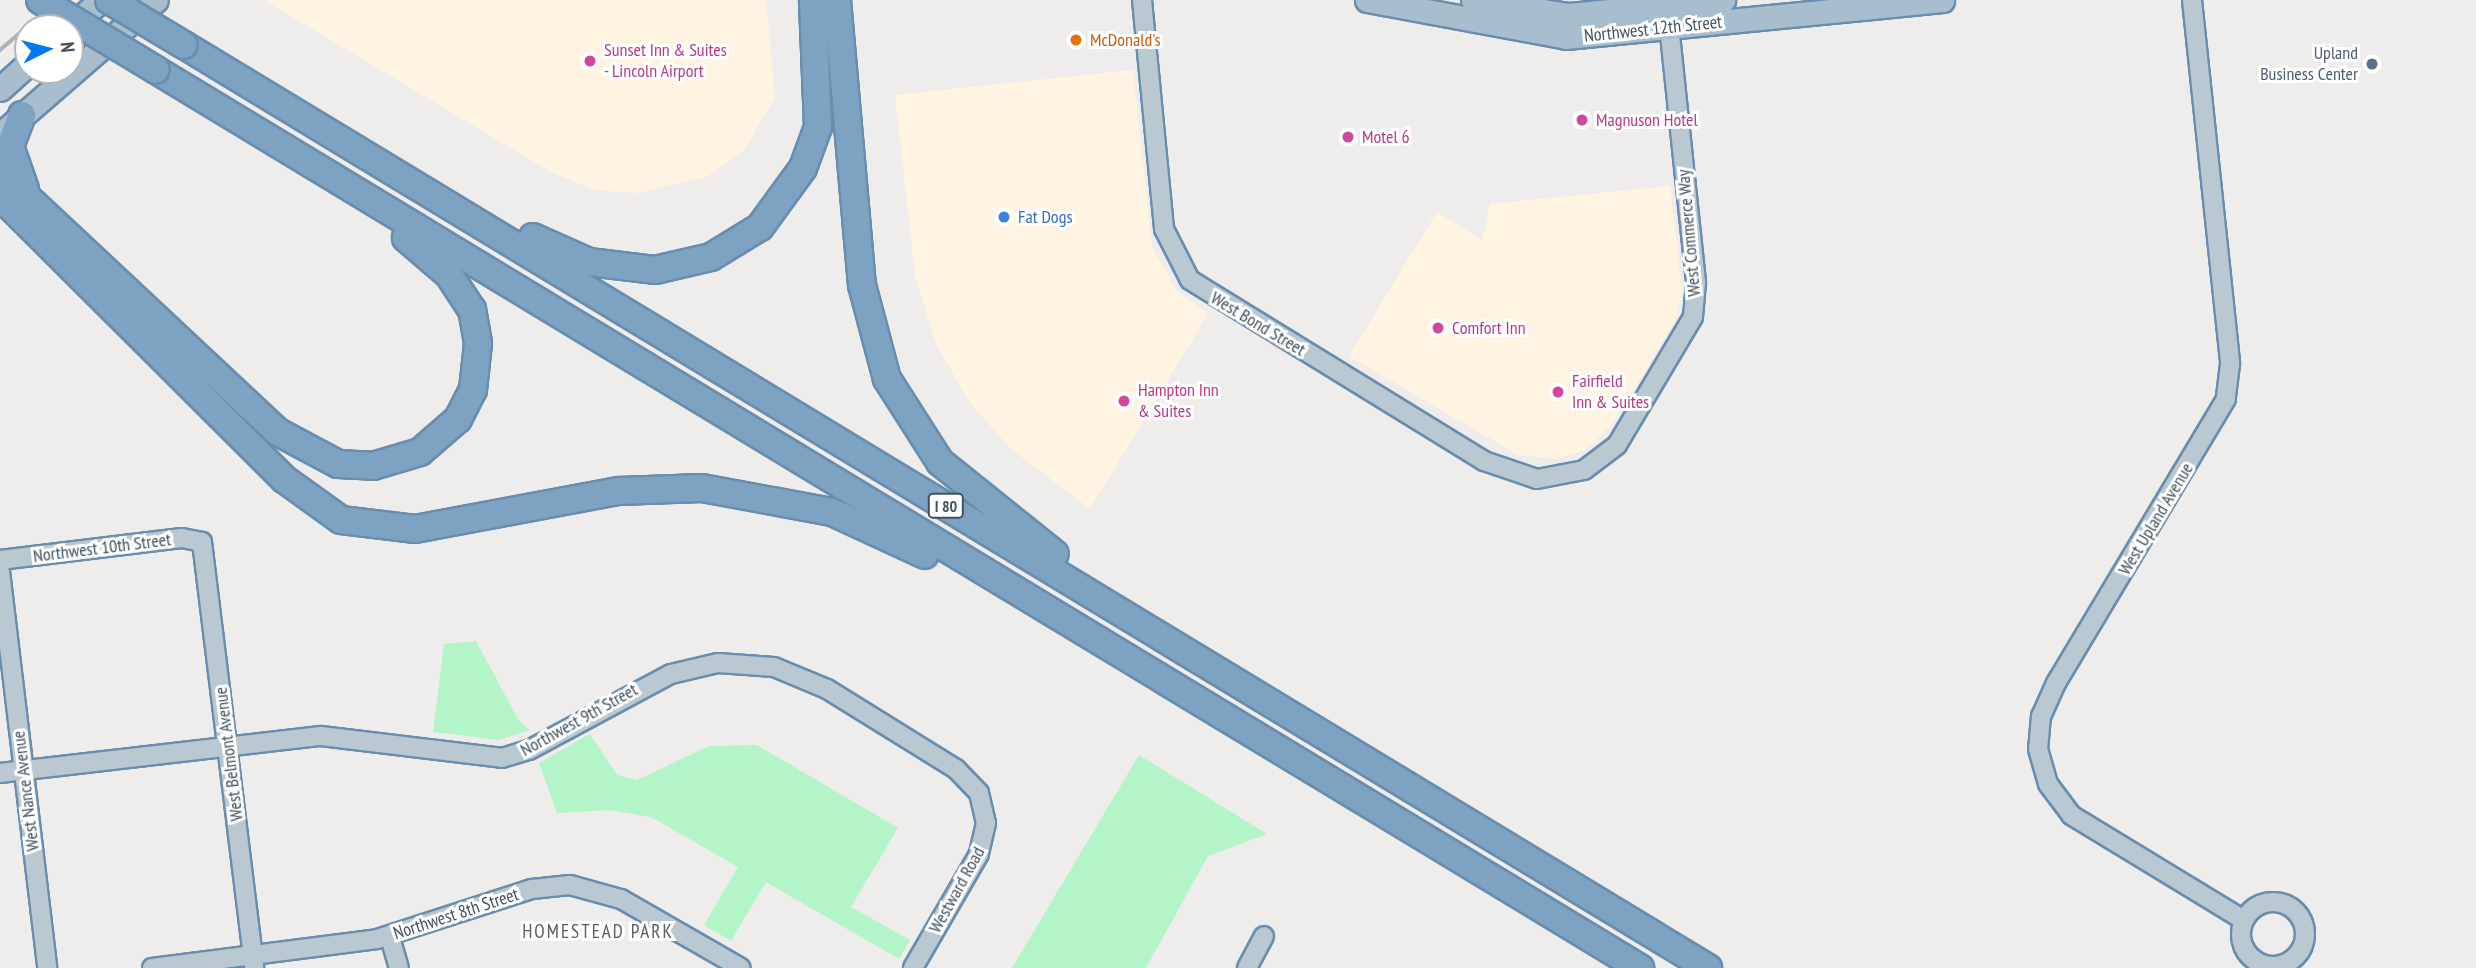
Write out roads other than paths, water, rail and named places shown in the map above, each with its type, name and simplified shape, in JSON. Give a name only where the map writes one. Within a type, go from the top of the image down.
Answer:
[{"type":"highway","name":"I 80","points":[[40,0],[1640,968]]},
{"type":"highway","name":"I 80","points":[[109,0],[1708,968]]},
{"type":"highway","points":[[346,142],[589,262],[635,271],[696,263],[760,227],[803,169],[821,105],[813,0]]},
{"type":"highway","points":[[837,0],[867,317],[902,409],[970,491],[1216,670]]},
{"type":"highway","points":[[22,115],[10,156],[30,196]]},
{"type":"highway","points":[[0,172],[30,196],[300,448],[356,466],[404,459],[446,432],[467,405],[478,357],[472,310],[438,263],[296,155]]},
{"type":"highway","points":[[0,196],[284,479],[341,520],[399,530],[619,491],[760,494],[858,521],[1201,702]]},
{"type":"main road","points":[[84,15],[101,0]]},
{"type":"main road","points":[[0,135],[156,0]]},
{"type":"main road","name":"Northwest 12th Street","points":[[1367,0],[1548,36],[1723,0]]},
{"type":"main road","name":"Northwest 12th Street","points":[[1473,0],[1550,15],[1942,0]]},
{"type":"main road","points":[[0,89],[14,76]]},
{"type":"street","name":"West Bond Street","points":[[1142,0],[1164,229],[1190,280],[1502,471],[1537,479],[1584,470]]},
{"type":"street","name":"West Upland Avenue","points":[[2192,0],[2230,364],[2226,399],[2056,683],[2041,716],[2038,749],[2048,784],[2071,815],[2244,920]]},
{"type":"street","name":"West Commerce Way","points":[[1584,470],[1629,429],[1687,332],[1696,302],[1667,11]]},
{"type":"street","name":"Northwest 10th Street","points":[[0,560],[182,538],[202,542]]},
{"type":"street","name":"West Belmont Avenue","points":[[202,542],[253,962]]},
{"type":"street","name":"West Nance Avenue","points":[[0,571],[47,968]]},
{"type":"street","name":"Northwest 9th Street","points":[[0,773],[321,736],[502,758],[529,750],[671,674],[752,663],[817,683],[944,761],[967,778],[984,807]]},
{"type":"street","name":"Westward Road","points":[[913,968],[979,854],[984,807]]},
{"type":"street","name":"Northwest 8th Street","points":[[152,968],[253,962],[390,937],[532,889],[580,886],[621,899],[741,968]]},
{"type":"street","points":[[1247,968],[1264,936]]},
{"type":"street","points":[[390,937],[399,968]]},
{"type":"railway","points":[[0,50],[59,0]]},
{"type":"place","name":"McDonald's","points":[[1076,40]]},
{"type":"place","name":"Sunset Inn & Suites - Lincoln Airport","points":[[590,61]]},
{"type":"place","name":"Upland Business Center","points":[[2372,64]]},
{"type":"place","name":"Magnuson Hotel","points":[[1582,120]]},
{"type":"place","name":"Motel 6","points":[[1348,137]]},
{"type":"place","name":"Fat Dogs","points":[[1004,217]]},
{"type":"place","name":"Comfort Inn","points":[[1438,328]]},
{"type":"place","name":"Fairfield Inn & Suites","points":[[1558,392]]},
{"type":"place","name":"Hampton Inn & Suites","points":[[1124,401]]},
{"type":"district","name":"HOMESTEAD PARK","points":[[598,932]]}]
